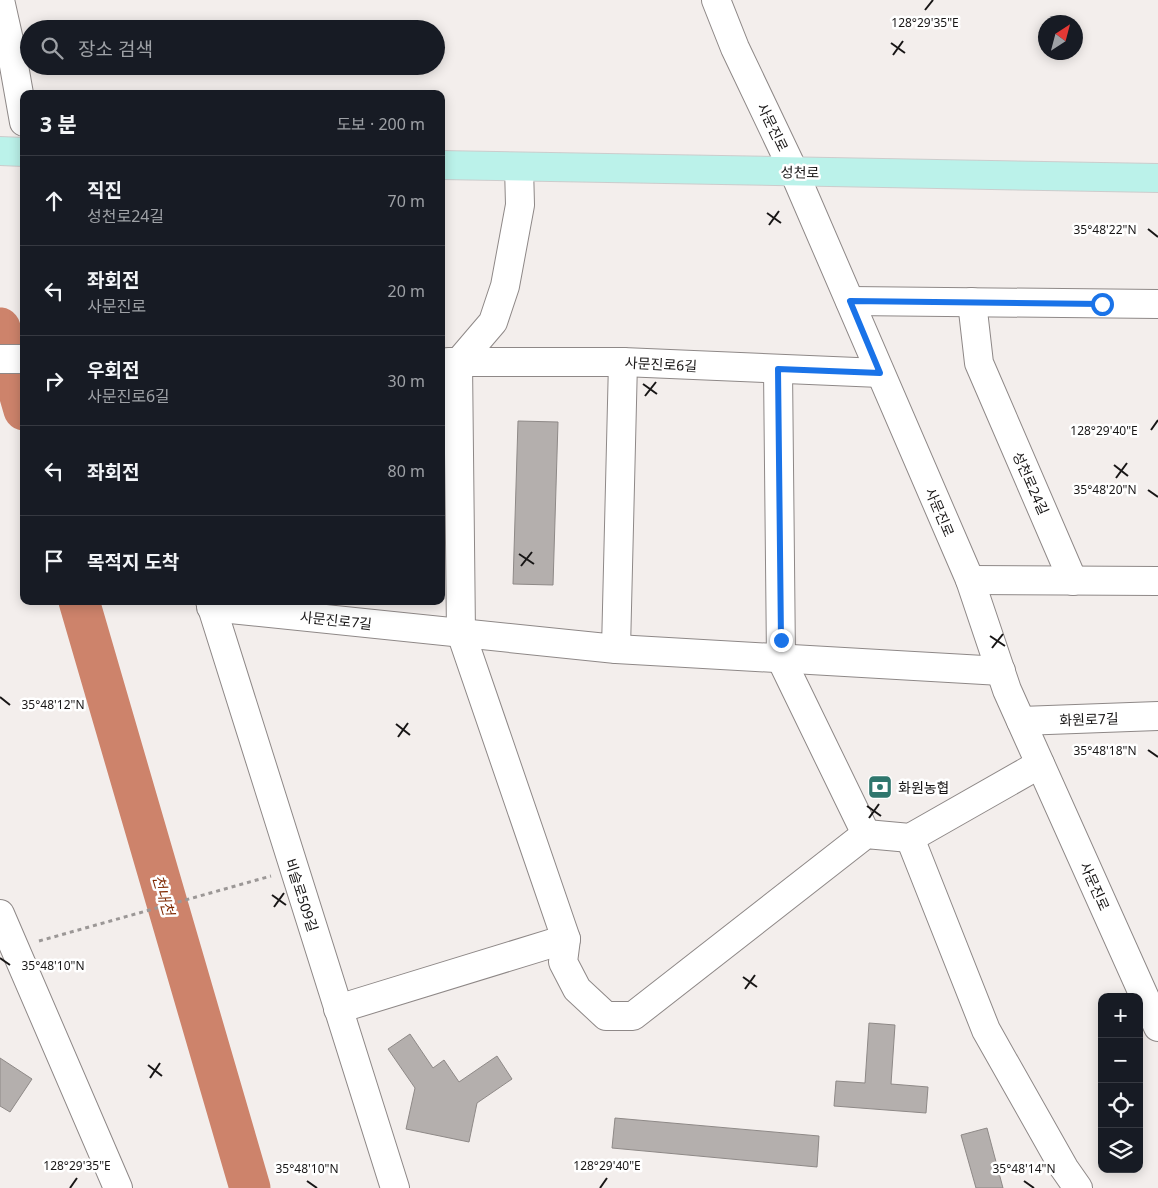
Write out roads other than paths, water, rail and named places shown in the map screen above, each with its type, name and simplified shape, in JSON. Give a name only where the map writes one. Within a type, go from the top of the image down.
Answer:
[{"type":"main road","points":[[0,151],[20,152]]},
{"type":"main road","name":"성천로","points":[[445,165],[1158,178]]},
{"type":"street","points":[[0,0],[20,100]]},
{"type":"street","name":"사문진로","points":[[716,0],[735,48],[794,172],[970,580],[1000,671],[1021,721],[1158,1027]]},
{"type":"street","points":[[518,167],[520,205],[505,286],[493,322],[450,362],[461,633],[566,939],[563,962],[578,989],[606,1016],[633,1016],[866,834],[910,838],[1040,764]]},
{"type":"street","points":[[850,301],[1158,304]]},
{"type":"street","name":"성천로24길","points":[[972,302],[979,363],[1073,581]]},
{"type":"street","points":[[0,359],[20,359]]},
{"type":"street","name":"사문진로6길","points":[[450,362],[623,362],[880,373]]},
{"type":"street","points":[[616,649],[623,362]]},
{"type":"street","points":[[778,369],[781,659],[866,834]]},
{"type":"street","points":[[970,580],[1158,581]]},
{"type":"street","name":"비슬로509길","points":[[211,605],[395,1188]]},
{"type":"street","name":"사문진로7길","points":[[220,605],[616,649],[1000,671]]},
{"type":"street","name":"화원로7길","points":[[1021,721],[1158,716]]},
{"type":"street","points":[[910,838],[986,1030],[1064,1168],[1078,1188]]},
{"type":"street","points":[[0,914],[118,1188]]},
{"type":"street","points":[[338,1009],[566,939]]},
{"type":"waterway","name":"천내천","points":[[0,328],[20,396]]},
{"type":"waterway","name":"천내천","points":[[80,605],[250,1188]]},
{"type":"place","name":"화원농협","points":[[880,787]]}]
